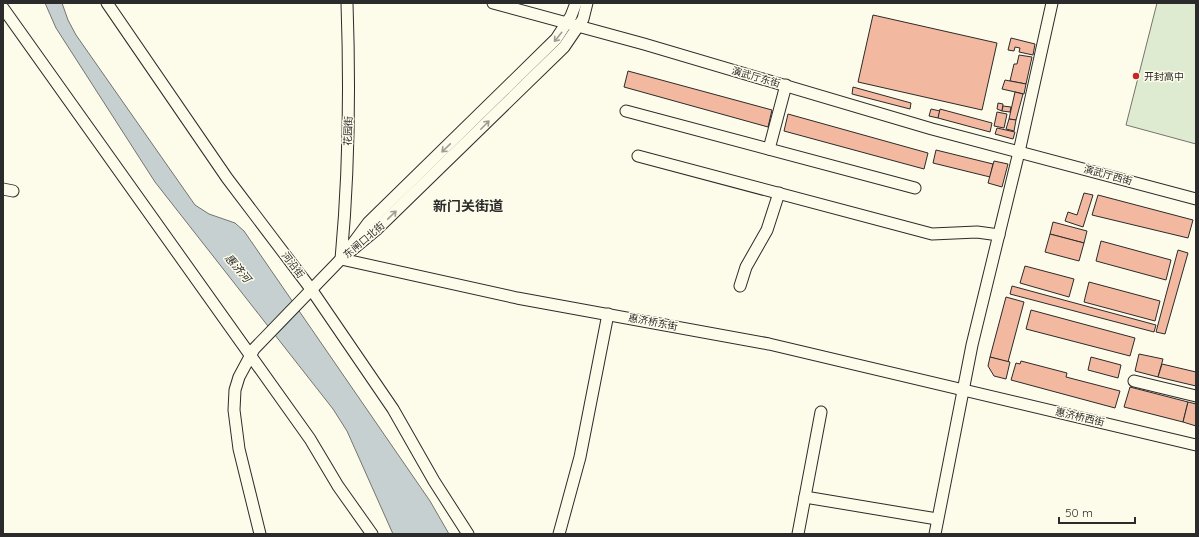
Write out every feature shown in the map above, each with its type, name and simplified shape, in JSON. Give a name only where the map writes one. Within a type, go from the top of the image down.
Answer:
[{"type":"street","name":"河沿街","points":[[107,3],[227,178],[393,409],[434,481],[468,534]]},
{"type":"street","name":"花园街","points":[[341,259],[346,210],[349,114],[347,3]]},
{"type":"street","name":"演武厅东街","points":[[493,3],[786,85],[932,129],[1019,152]]},
{"type":"street","name":"东闸口北街","points":[[341,259],[368,223],[556,39],[568,23],[576,3]]},
{"type":"street","name":"东闸口北街","points":[[341,259],[376,230],[455,155],[564,46],[578,26],[586,11],[587,3]]},
{"type":"street","points":[[935,534],[972,345],[1019,152],[1052,3]]},
{"type":"street","points":[[3,8],[310,439],[338,486],[372,534]]},
{"type":"street","points":[[769,149],[786,85]]},
{"type":"street","points":[[626,111],[915,188]]},
{"type":"street","name":"演武厅西街","points":[[1019,152],[1196,199]]},
{"type":"street","points":[[638,156],[932,234],[977,232],[999,235]]},
{"type":"street","points":[[740,286],[746,267],[767,230],[778,193]]},
{"type":"street","points":[[260,534],[239,449],[234,410],[234,395],[239,377],[250,355],[264,338],[341,259]]},
{"type":"street","name":"惠济桥东街","points":[[341,259],[517,298],[769,344],[963,389]]},
{"type":"street","points":[[559,534],[580,457],[608,314]]},
{"type":"street","points":[[1134,381],[1196,396]]},
{"type":"street","name":"惠济桥西街","points":[[963,389],[1196,445]]},
{"type":"street","points":[[798,534],[821,412]]},
{"type":"street","points":[[805,497],[937,519]]},
{"type":"green space","points":[[1157,3],[1196,3],[1196,144],[1126,125]]},
{"type":"water","name":"惠济河","points":[[45,3],[62,3],[68,20],[76,35],[195,205],[209,214],[235,223],[244,231],[430,501],[449,534],[393,534],[347,431],[333,409],[155,182],[56,28]]},
{"type":"building","points":[[873,15],[997,43],[982,110],[858,82]]},
{"type":"building","points":[[1011,38],[1035,44],[1033,55],[1019,52],[1020,48],[1015,47],[1014,51],[1008,50]]},
{"type":"building","points":[[1019,55],[1032,57],[1026,84],[1010,81],[1014,64],[1017,64]]},
{"type":"building","points":[[628,71],[772,110],[768,127],[624,87]]},
{"type":"building","points":[[1005,80],[1026,84],[1024,94],[1002,89]]},
{"type":"building","points":[[853,87],[911,103],[910,109],[852,94]]},
{"type":"building","points":[[1015,92],[1023,94],[1016,120],[1009,119]]},
{"type":"building","points":[[998,103],[1003,104],[1002,111],[997,109]]},
{"type":"building","points":[[1003,106],[1011,107],[1010,112],[1002,111]]},
{"type":"building","points":[[931,109],[940,111],[938,118],[929,116]]},
{"type":"building","points":[[940,109],[992,123],[990,132],[938,118]]},
{"type":"building","points":[[997,112],[1007,114],[1004,128],[994,126]]},
{"type":"building","points":[[788,114],[928,153],[924,169],[784,131]]},
{"type":"building","points":[[1009,119],[1016,120],[1014,131],[1006,129]]},
{"type":"building","points":[[997,128],[1015,132],[1013,139],[995,134]]},
{"type":"building","points":[[936,150],[993,164],[990,177],[933,163]]},
{"type":"building","points":[[994,161],[1008,164],[1002,187],[988,183]]},
{"type":"building","points":[[1084,193],[1093,195],[1083,227],[1065,221],[1068,212],[1077,215]]},
{"type":"building","points":[[1098,195],[1193,220],[1188,238],[1092,215]]},
{"type":"building","points":[[1053,222],[1087,231],[1084,243],[1050,234]]},
{"type":"building","points":[[1050,234],[1084,243],[1079,261],[1045,252]]},
{"type":"building","points":[[1101,241],[1171,260],[1166,280],[1096,261]]},
{"type":"building","points":[[1178,250],[1188,253],[1165,334],[1156,332]]},
{"type":"building","points":[[1025,266],[1074,279],[1069,297],[1020,283]]},
{"type":"building","points":[[1089,282],[1160,301],[1155,321],[1084,302]]},
{"type":"building","points":[[1012,286],[1156,325],[1154,332],[1010,294]]},
{"type":"building","points":[[1006,297],[1024,302],[1008,362],[990,357]]},
{"type":"building","points":[[1031,310],[1135,338],[1130,356],[1026,329]]},
{"type":"building","points":[[1139,354],[1163,359],[1158,377],[1135,371]]},
{"type":"building","points":[[990,357],[1010,362],[1006,379],[994,376],[988,366]]},
{"type":"building","points":[[1091,357],[1121,365],[1118,378],[1088,370]]},
{"type":"building","points":[[1021,361],[1067,373],[1066,377],[1120,391],[1115,408],[1011,380],[1016,363],[1020,364]]},
{"type":"building","points":[[1162,364],[1196,372],[1196,386],[1158,377]]},
{"type":"building","points":[[1130,387],[1188,402],[1183,422],[1124,407]]},
{"type":"building","points":[[1188,402],[1196,404],[1196,426],[1183,422]]},
{"type":"place","name":"开封高中","points":[[1136,76]]},
{"type":"district","name":"新门关街道","points":[[468,206]]}]
